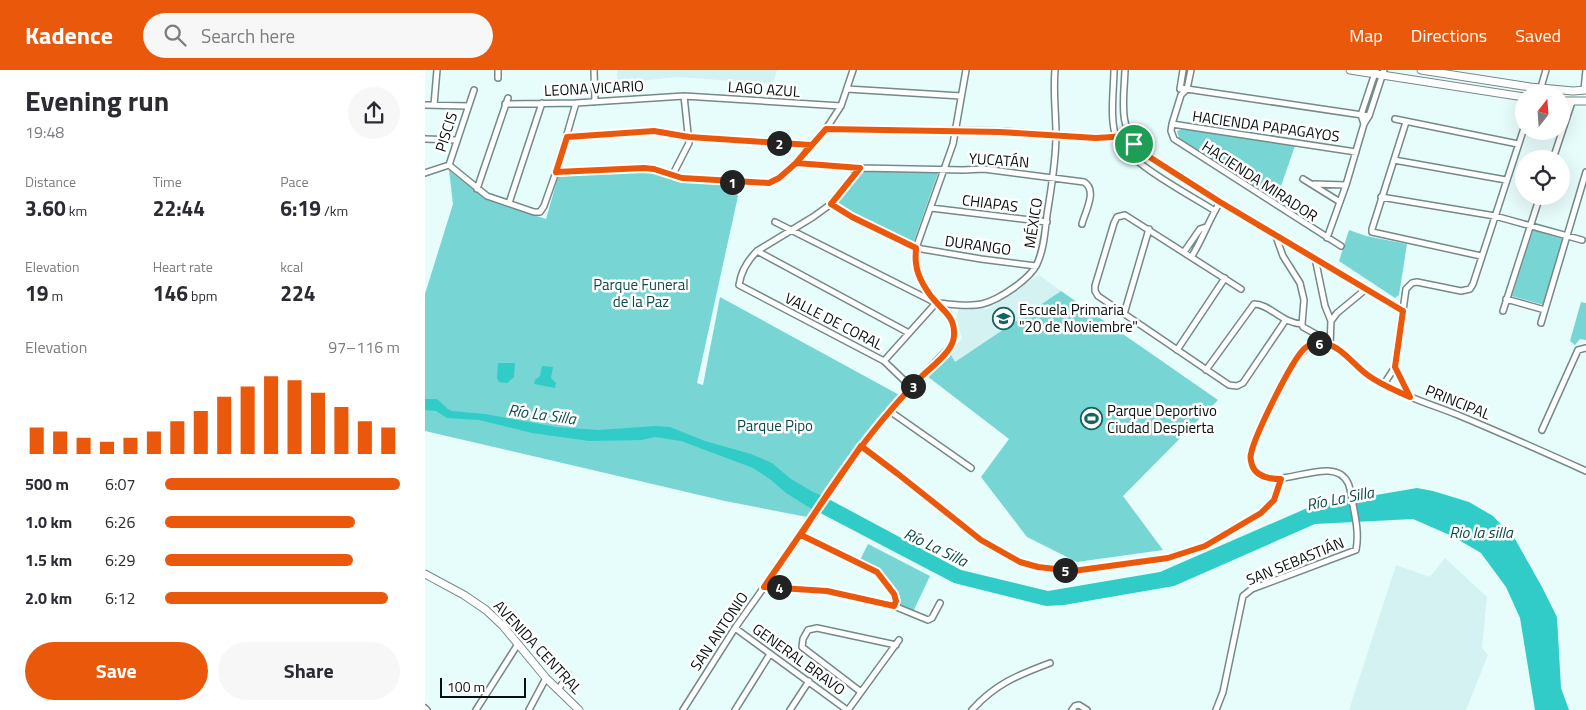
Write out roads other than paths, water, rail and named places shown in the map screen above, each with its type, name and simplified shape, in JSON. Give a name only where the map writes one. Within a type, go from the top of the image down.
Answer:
[{"type":"street","points":[[435,105],[437,70]]},
{"type":"street","points":[[498,70],[498,78]]},
{"type":"street","points":[[595,70],[595,102]]},
{"type":"street","points":[[556,172],[644,168],[658,170],[672,176],[717,181],[769,183],[779,178],[796,163],[826,129],[841,106],[853,70]]},
{"type":"street","points":[[936,303],[919,275],[915,263],[916,248],[945,170],[956,130],[966,70]]},
{"type":"street","name":"MÉXICO","points":[[936,303],[983,304],[995,299],[1028,276],[1036,266],[1047,222],[1052,178],[1056,136],[1055,70]]},
{"type":"street","points":[[1114,70],[1113,118],[1116,138],[1124,150],[1138,162],[1215,211]]},
{"type":"street","points":[[1125,70],[1124,118],[1129,136],[1134,144],[1151,158],[1220,202],[1275,233],[1403,311]]},
{"type":"street","points":[[1181,95],[1180,88],[1183,70]]},
{"type":"street","points":[[1171,124],[1181,95],[1187,89],[1191,70]]},
{"type":"street","points":[[1350,70],[1379,72],[1409,79],[1515,96]]},
{"type":"street","points":[[1409,79],[1411,70]]},
{"type":"street","points":[[1423,70],[1462,73],[1515,85]]},
{"type":"street","points":[[1542,85],[1546,70]]},
{"type":"street","points":[[1570,90],[1585,90],[1586,70]]},
{"type":"street","points":[[1363,124],[1361,115],[1379,72]]},
{"type":"street","points":[[1327,238],[1346,185],[1363,124],[1369,116],[1379,72]]},
{"type":"street","points":[[1180,88],[1369,116]]},
{"type":"street","points":[[847,89],[961,96]]},
{"type":"street","name":"PISCIS","points":[[449,165],[473,90]]},
{"type":"street","points":[[672,176],[688,146],[689,137],[684,96]]},
{"type":"street","name":"LEONA VICARIO","points":[[505,104],[576,103],[684,96]]},
{"type":"street","name":"LAGO AZUL","points":[[684,96],[841,106]]},
{"type":"street","points":[[477,189],[508,98]]},
{"type":"street","points":[[1556,150],[1572,102],[1586,101]]},
{"type":"street","points":[[509,203],[542,103]]},
{"type":"street","points":[[425,173],[449,165],[477,189],[491,198],[534,212],[541,212],[556,172],[576,103]]},
{"type":"street","points":[[425,105],[467,106]]},
{"type":"street","points":[[1395,119],[1518,144]]},
{"type":"street","points":[[1406,122],[1381,197],[1372,232],[1481,256]]},
{"type":"street","name":"HACIENDA MIRADOR","points":[[1171,124],[1171,131],[1177,142],[1341,246]]},
{"type":"street","name":"HACIENDA PAPAGAYOS","points":[[1171,124],[1356,152]]},
{"type":"street","points":[[826,129],[956,130],[1116,138],[1129,136]]},
{"type":"street","points":[[567,137],[654,131],[689,137],[811,145]]},
{"type":"street","points":[[425,139],[456,140]]},
{"type":"street","points":[[1384,384],[1395,367],[1406,289],[1412,283],[1417,282],[1461,291],[1470,288],[1520,140]]},
{"type":"street","points":[[1394,160],[1506,180]]},
{"type":"street","name":"YUCATÁN","points":[[796,163],[860,168],[984,169],[1084,182],[1091,189],[1091,192],[1082,224]]},
{"type":"street","points":[[860,168],[831,204],[757,251],[909,333]]},
{"type":"street","points":[[1541,323],[1586,172]]},
{"type":"street","points":[[1303,179],[1340,202]]},
{"type":"street","points":[[1312,184],[1346,185]]},
{"type":"street","points":[[1381,197],[1495,216],[1582,240]]},
{"type":"street","points":[[1192,256],[1206,233],[1206,227],[1220,202]]},
{"type":"street","name":"DURANGO","points":[[831,204],[852,217],[916,248],[1036,266]]},
{"type":"street","points":[[1503,312],[1537,205]]},
{"type":"street","name":"CHIAPAS","points":[[931,208],[1047,222]]},
{"type":"street","points":[[1241,289],[1149,229],[1129,217],[1121,215],[1113,223],[1095,286],[1098,296],[1229,385],[1237,386],[1243,383],[1285,320]]},
{"type":"street","points":[[775,222],[936,303],[949,315],[956,304]]},
{"type":"street","points":[[1184,252],[1200,229],[1206,227]]},
{"type":"street","points":[[1124,314],[1149,229]]},
{"type":"street","points":[[1206,370],[1254,304],[1285,320],[1302,324],[1305,300],[1300,283],[1283,256],[1275,233]]},
{"type":"street","name":"VALLE DE CORAL","points":[[757,251],[749,258],[744,267],[739,285],[884,361],[911,387]]},
{"type":"street","points":[[861,446],[981,540],[1020,562],[1038,567],[1073,571],[1168,558],[1205,546],[1261,513],[1274,500],[1281,479],[1267,478],[1257,473],[1252,466],[1251,460],[1253,447],[1275,398],[1299,355],[1313,344],[1330,344],[1331,321],[1325,306],[1315,258]]},
{"type":"street","points":[[1177,350],[1225,278]]},
{"type":"street","points":[[1331,321],[1337,313],[1366,289]]},
{"type":"street","points":[[1506,299],[1545,310]]},
{"type":"street","points":[[884,361],[936,303]]},
{"type":"street","name":"SAN ANTONIO","points":[[684,709],[735,628],[861,446],[911,387],[951,346],[954,340],[954,332],[953,322],[949,315]]},
{"type":"street","name":"PRINCIPAL","points":[[1302,324],[1305,329],[1339,350],[1369,376],[1384,384],[1410,397],[1496,431],[1586,471]]},
{"type":"street","points":[[1543,430],[1583,348]]},
{"type":"street","points":[[1395,367],[1410,397]]},
{"type":"street","points":[[891,412],[971,468]]},
{"type":"street","name":"SAN SEBASTIÁN","points":[[1216,710],[1223,692],[1243,596],[1252,589],[1357,547],[1356,522],[1348,482],[1339,474],[1326,470],[1281,479]]},
{"type":"street","points":[[801,535],[877,572],[894,594],[896,601],[894,606]]},
{"type":"street","name":"AVENIDA CENTRAL","points":[[425,574],[464,595],[486,610],[503,626],[546,678],[579,710]]},
{"type":"street","points":[[764,587],[827,591],[894,606],[928,620],[932,618],[940,603]]},
{"type":"street","name":"GENERAL BRAVO","points":[[735,628],[847,710]]},
{"type":"street","points":[[847,710],[861,692],[897,643],[817,628],[808,630],[803,639],[802,648],[861,692]]},
{"type":"street","points":[[476,710],[518,644]]},
{"type":"street","points":[[735,710],[771,654]]},
{"type":"street","points":[[971,710],[982,698],[1016,676],[1050,663]]},
{"type":"street","points":[[558,690],[569,674]]},
{"type":"street","points":[[529,710],[546,678]]},
{"type":"street","points":[[790,710],[809,682]]},
{"type":"street","points":[[1072,710],[1075,706],[1079,705],[1087,710]]},
{"type":"water","points":[[498,363],[515,363],[514,377],[507,383],[499,382],[497,378]]},
{"type":"water","points":[[542,366],[553,367],[551,378],[556,383],[555,388],[534,384],[535,380],[540,376]]},
{"type":"water","name":"Rio la silla","points":[[425,399],[437,399],[452,411],[485,414],[557,427],[598,430],[655,426],[670,427],[705,441],[751,454],[772,463],[791,479],[813,492],[961,570],[1048,591],[1160,572],[1312,506],[1417,488],[1433,491],[1469,502],[1493,516],[1515,539],[1557,617],[1561,688],[1569,710],[1535,710],[1520,618],[1506,587],[1481,553],[1452,536],[1413,519],[1315,524],[1174,586],[1064,605],[1046,606],[954,583],[805,505],[753,468],[681,441],[655,437],[642,440],[589,441],[532,433],[479,420],[447,418],[436,411],[425,410]]},
{"type":"place","name":"Escuela Primaria \"20 de Noviembre\"","points":[[1003,318]]},
{"type":"place","name":"Parque Deportivo Ciudad Despierta","points":[[1091,419]]},
{"type":"park label","name":"Parque Funeral de la Paz","points":[[641,292]]},
{"type":"park label","name":"Parque Pipo","points":[[775,425]]},
{"type":"water label","name":"Río La Silla","points":[[542,414]]},
{"type":"water label","name":"Río La Silla","points":[[1340,498]]},
{"type":"water label","name":"Río La Silla","points":[[936,547]]}]
